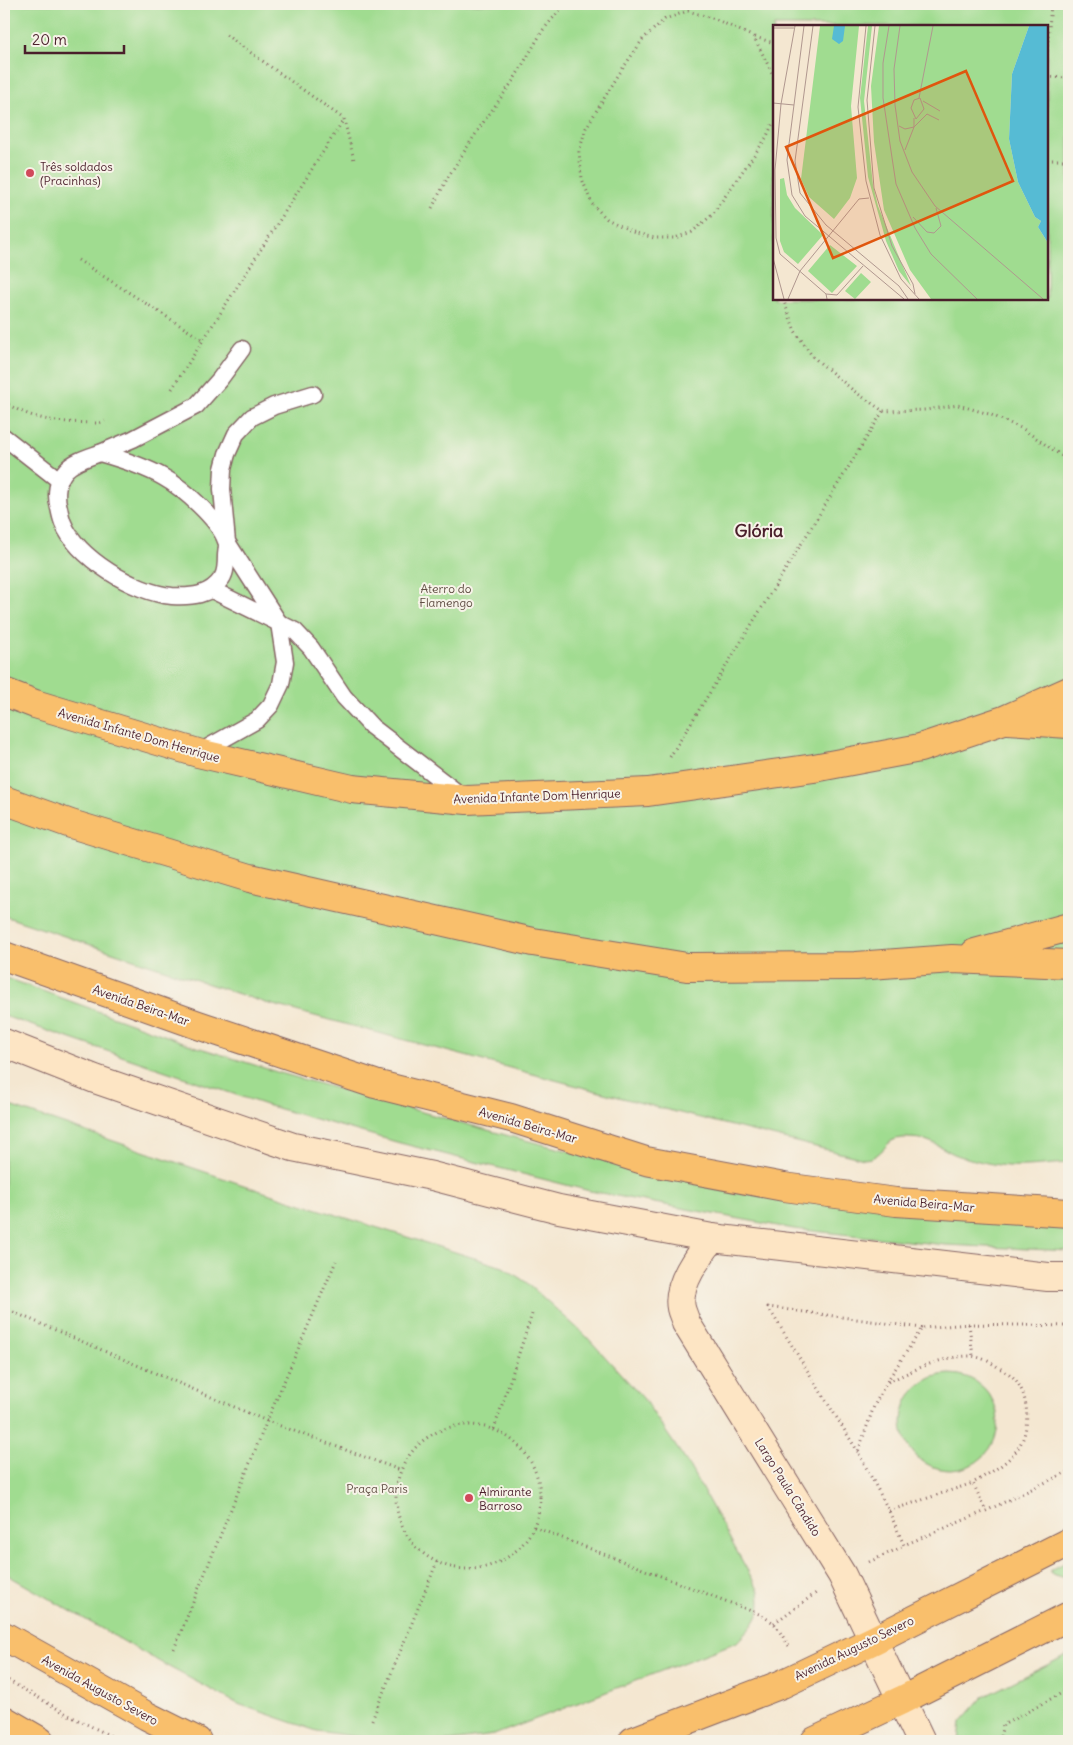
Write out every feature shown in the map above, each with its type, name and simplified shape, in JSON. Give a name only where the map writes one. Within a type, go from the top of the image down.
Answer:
[{"type":"main road","name":"Avenida Infante Dom Henrique","points":[[4,692],[35,704],[198,753],[352,789],[467,800],[648,792],[814,768],[920,748],[1004,720],[1069,691]]},
{"type":"main road","points":[[1004,720],[1069,724]]},
{"type":"main road","points":[[4,800],[71,824],[250,878],[543,944],[687,967],[856,966],[952,960],[1069,964]]},
{"type":"main road","points":[[952,960],[1069,927]]},
{"type":"main road","name":"Avenida Beira-Mar","points":[[4,956],[189,1022],[375,1084],[511,1118],[646,1161],[784,1187],[896,1202],[1069,1212]]},
{"type":"main road","points":[[4,1043],[94,1079],[293,1147],[432,1176],[559,1209],[712,1238],[1048,1277],[1069,1277]]},
{"type":"main road","name":"Largo Paula Cândido","points":[[712,1238],[694,1261],[684,1285],[681,1306],[686,1323],[842,1574],[921,1741]]},
{"type":"main road","name":"Avenida Augusto Severo","points":[[633,1741],[782,1684],[1069,1542]]},
{"type":"main road","points":[[815,1741],[902,1700],[1069,1616]]},
{"type":"main road","name":"Avenida Augusto Severo","points":[[4,1636],[147,1716],[197,1741]]},
{"type":"main road","points":[[4,1720],[40,1741]]},
{"type":"lane","points":[[242,349],[220,379],[196,406],[133,439],[83,459],[67,468],[59,480],[56,500],[63,524],[94,561],[116,577],[142,590],[165,595],[190,597],[212,590],[224,576],[226,567],[227,542],[222,489],[223,469],[236,434],[252,418],[274,406],[313,394]]},
{"type":"lane","points":[[4,437],[59,480]]},
{"type":"lane","points":[[100,453],[119,458],[164,478],[213,518],[279,623],[285,662],[281,684],[271,705],[257,720],[198,753]]},
{"type":"lane","points":[[212,590],[295,632],[311,648],[344,697],[372,727],[467,800]]},
{"type":"path","points":[[432,208],[448,178],[482,124],[514,81],[543,30],[564,4]]},
{"type":"path","points":[[675,4],[688,11],[716,19],[754,37],[773,43]]},
{"type":"path","points":[[1044,4],[1069,6]]},
{"type":"path","points":[[1048,40],[1051,5]]},
{"type":"path","points":[[688,11],[665,19],[643,39],[586,128],[579,152],[582,179],[592,204],[607,220],[634,232],[654,238],[675,238],[692,232],[712,214],[766,138],[773,123]]},
{"type":"path","points":[[226,35],[344,119],[354,160]]},
{"type":"path","points":[[754,37],[773,75]]},
{"type":"path","points":[[1048,77],[1069,78]]},
{"type":"path","points":[[169,393],[344,119]]},
{"type":"path","points":[[1048,160],[1069,160]]},
{"type":"path","points":[[78,260],[203,340]]},
{"type":"path","points":[[783,300],[795,331],[813,356],[854,391],[883,411],[926,410],[958,405],[989,414],[1023,429],[1069,461]]},
{"type":"path","points":[[4,402],[20,412],[50,421],[99,423],[107,421]]},
{"type":"path","points":[[648,792],[883,411]]},
{"type":"path","points":[[174,1649],[267,1421],[336,1261]]},
{"type":"path","points":[[904,1546],[889,1510],[858,1452],[768,1307],[922,1328],[968,1324],[1069,1326]]},
{"type":"path","points":[[4,1308],[267,1421],[400,1470]]},
{"type":"path","points":[[494,1429],[532,1314]]},
{"type":"path","points":[[968,1324],[973,1356]]},
{"type":"path","points":[[858,1452],[874,1406],[886,1383],[922,1328]]},
{"type":"path","points":[[886,1383],[924,1366],[953,1358],[973,1356],[990,1361],[1012,1376],[1019,1384],[1027,1407],[1020,1446],[1012,1457],[973,1483],[889,1510]]},
{"type":"path","points":[[472,1424],[494,1429],[514,1441],[530,1458],[538,1480],[540,1504],[534,1527],[521,1546],[503,1560],[482,1568],[459,1569],[437,1562],[418,1550],[405,1534],[397,1513],[395,1491],[400,1470],[412,1450],[429,1435],[450,1426],[472,1424]]},
{"type":"path","points":[[774,1623],[842,1574],[986,1511],[1069,1471]]},
{"type":"path","points":[[973,1483],[986,1511]]},
{"type":"path","points":[[534,1527],[759,1614],[774,1623],[805,1671]]},
{"type":"path","points":[[372,1720],[437,1562]]},
{"type":"path","points":[[4,1678],[72,1717],[121,1741]]},
{"type":"path","points":[[999,1741],[1003,1725],[1069,1689]]},
{"type":"green space","name":"Aterro do Flamengo","points":[[4,4],[1069,4],[1069,1163],[1023,1166],[997,1165],[958,1156],[925,1140],[908,1138],[891,1141],[876,1156],[864,1159],[664,1109],[266,1003],[4,916]]},
{"type":"green space","points":[[4,977],[194,1046],[280,1073],[513,1137],[617,1163],[1069,1220],[1069,1251],[946,1245],[794,1229],[590,1191],[400,1143],[266,1105],[4,1016]]},
{"type":"green space","name":"Praça Paris","points":[[4,1104],[276,1196],[503,1267],[526,1282],[586,1336],[643,1398],[688,1464],[759,1591],[760,1607],[756,1620],[737,1642],[494,1735],[450,1741],[393,1741],[317,1731],[238,1704],[167,1666],[4,1573]]},
{"type":"green space","points":[[950,1374],[968,1378],[984,1388],[994,1404],[998,1422],[994,1440],[984,1456],[968,1466],[950,1470],[932,1466],[916,1456],[906,1440],[902,1422],[906,1404],[916,1388],[932,1378]]},
{"type":"green space","points":[[1069,1560],[1069,1579],[1052,1574],[1050,1570]]},
{"type":"green space","points":[[1069,1654],[1069,1741],[959,1741],[961,1722],[983,1697]]},
{"type":"place","name":"Três soldados (Pracinhas)","points":[[30,173]]},
{"type":"place","name":"Almirante Barroso","points":[[469,1498]]},
{"type":"district","name":"Glória","points":[[759,530]]}]
